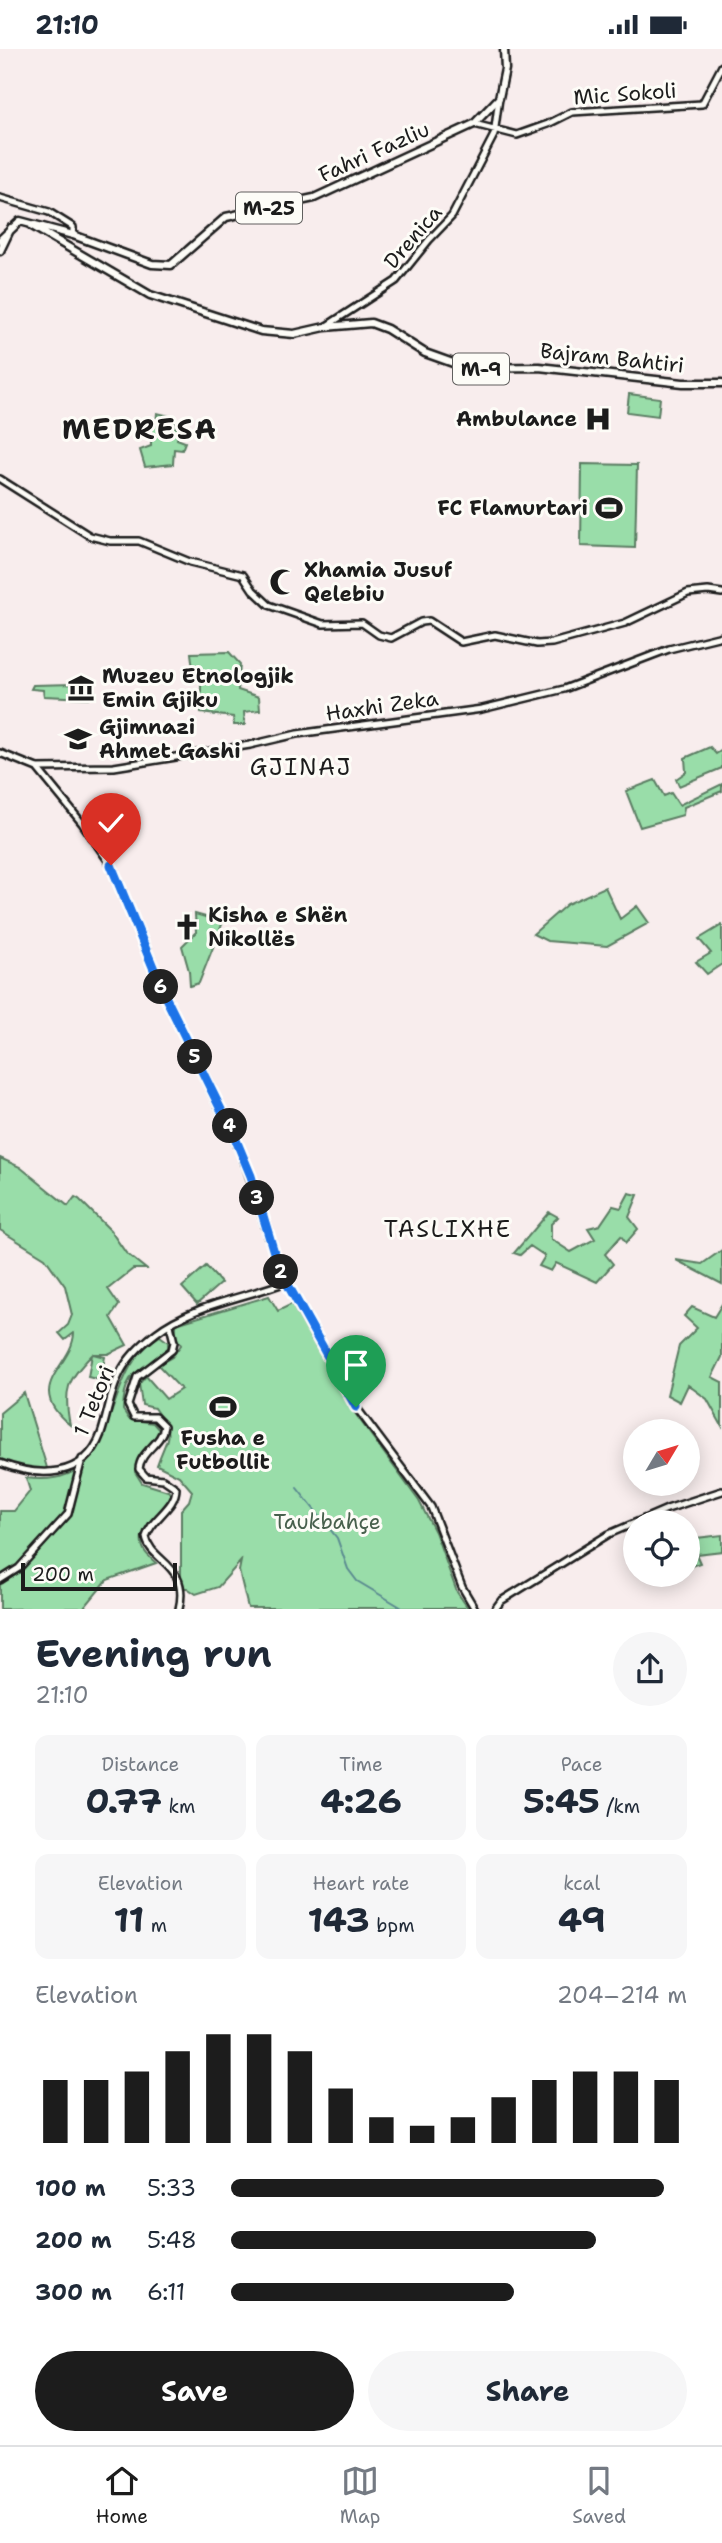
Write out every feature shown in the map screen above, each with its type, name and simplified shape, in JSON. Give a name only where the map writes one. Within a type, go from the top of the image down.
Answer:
[{"type":"main road","points":[[499,98],[505,69],[504,49]]},
{"type":"main road","name":"Fahri Fazliu","points":[[11,227],[18,221],[73,235],[152,264],[172,265],[226,217],[314,198],[474,124],[499,98]]},
{"type":"main road","name":"Bajram Bahtiri","points":[[32,226],[150,295],[270,333],[294,334],[325,327],[371,323],[387,329],[425,353],[467,368],[539,367],[683,383],[722,383]]},
{"type":"main road","points":[[0,240],[11,227]]},
{"type":"main road","points":[[0,251],[11,227]]},
{"type":"street","name":"Mic Sokoli","points":[[474,124],[517,135],[572,112],[702,104],[722,67]]},
{"type":"street","name":"Drenica","points":[[325,327],[339,315],[388,287],[403,274],[457,209],[497,128],[499,98]]},
{"type":"street","points":[[0,198],[57,216],[73,227],[73,235]]},
{"type":"street","points":[[0,479],[97,538],[139,541],[190,562],[243,575],[253,590],[269,605],[330,626],[362,623],[385,638],[397,636],[421,622],[429,621],[461,642],[502,635],[545,644],[625,623],[688,593],[722,593]]},
{"type":"street","name":"Haxhi Zeka","points":[[37,768],[135,764],[250,745],[297,734],[482,709],[564,689],[669,649],[722,636]]},
{"type":"street","points":[[0,753],[37,768],[82,823],[111,865],[165,996],[251,1176],[279,1269],[356,1407],[431,1507],[462,1587],[475,1608]]},
{"type":"street","name":"1 Tetori","points":[[0,1462],[24,1472],[44,1473],[65,1469],[82,1459],[100,1436],[120,1371],[144,1344],[170,1325],[197,1312],[286,1282]]},
{"type":"street","points":[[170,1325],[174,1342],[172,1350],[137,1377],[128,1405],[134,1416],[155,1417],[164,1426],[162,1436],[140,1460],[139,1469],[146,1477],[163,1479],[176,1488],[174,1500],[152,1524],[146,1537],[149,1548],[174,1570],[181,1595],[179,1608]]},
{"type":"street","points":[[0,1580],[19,1568],[68,1514],[82,1459]]},
{"type":"street","points":[[495,1608],[501,1601],[605,1535],[667,1509],[722,1491]]},
{"type":"green space","points":[[629,394],[660,398],[658,416],[627,412]]},
{"type":"green space","points":[[157,413],[174,417],[175,427],[179,429],[177,439],[185,442],[182,450],[174,449],[173,464],[145,467],[140,450],[151,446],[151,424],[156,424]]},
{"type":"green space","name":"FC Flamurtari","points":[[582,464],[637,465],[635,548],[581,546]]},
{"type":"green space","points":[[229,652],[240,664],[238,690],[259,697],[260,710],[244,712],[245,725],[234,725],[233,717],[201,713],[201,682],[194,677],[191,653]]},
{"type":"green space","points":[[74,684],[78,693],[88,694],[88,698],[44,696],[43,690],[31,689],[33,685]]},
{"type":"green space","points":[[710,747],[716,754],[722,750],[722,768],[679,786],[676,779],[686,772],[685,758]]},
{"type":"green space","points":[[655,780],[664,796],[671,793],[679,805],[722,784],[722,791],[684,807],[683,815],[640,827],[626,791]]},
{"type":"green space","points":[[605,887],[620,919],[637,906],[649,923],[607,946],[547,941],[533,934],[567,904]]},
{"type":"green space","points":[[195,914],[223,922],[199,983],[190,986],[182,946],[196,932]]},
{"type":"green space","points":[[722,925],[722,964],[707,974],[696,962],[711,953],[699,939]]},
{"type":"green space","points":[[0,1158],[20,1167],[68,1206],[75,1197],[79,1199],[110,1230],[126,1253],[146,1269],[133,1269],[108,1289],[119,1305],[111,1317],[127,1345],[108,1354],[93,1354],[105,1357],[100,1380],[88,1377],[92,1355],[72,1379],[67,1394],[70,1425],[56,1411],[50,1399],[49,1387],[72,1345],[74,1333],[65,1340],[59,1333],[68,1325],[72,1315],[65,1286],[45,1258],[0,1230]]},
{"type":"green space","points":[[629,1193],[638,1195],[629,1217],[638,1229],[626,1243],[621,1236],[605,1254],[613,1264],[597,1282],[556,1263],[551,1271],[539,1266],[545,1256],[530,1246],[520,1255],[514,1253],[549,1212],[558,1217],[551,1224],[551,1239],[571,1252],[595,1239],[588,1228],[600,1225],[613,1206],[621,1208]]},
{"type":"green space","points":[[722,1250],[722,1284],[676,1260],[702,1264]]},
{"type":"green space","points":[[206,1266],[221,1283],[197,1304],[182,1287]]},
{"type":"green space","name":"Taukbahçe","points":[[269,1296],[278,1311],[292,1304],[349,1405],[419,1501],[435,1532],[457,1592],[468,1608],[248,1608],[239,1571],[241,1561],[218,1587],[196,1594],[187,1588],[181,1588],[181,1510],[189,1501],[192,1491],[179,1476],[157,1465],[168,1436],[167,1431],[154,1408],[142,1405],[139,1384],[146,1376],[166,1399],[181,1389],[158,1365],[172,1357],[181,1345],[176,1337],[176,1324]]},
{"type":"green space","points":[[722,1304],[722,1357],[712,1377],[722,1382],[722,1426],[707,1399],[688,1385],[680,1402],[667,1395],[679,1346],[697,1328],[684,1316],[692,1307],[714,1317]]},
{"type":"green space","points":[[160,1336],[168,1342],[168,1349],[131,1378],[124,1396],[123,1410],[129,1419],[153,1423],[161,1432],[137,1463],[135,1472],[142,1483],[168,1491],[173,1496],[171,1504],[142,1536],[143,1548],[156,1563],[107,1580],[84,1608],[0,1609],[0,1511],[14,1511],[30,1491],[26,1478],[58,1477],[81,1467],[96,1449],[126,1376],[139,1353]]},
{"type":"green space","points":[[24,1393],[48,1471],[27,1469],[0,1460],[0,1413]]},
{"type":"green space","points":[[722,1535],[722,1551],[700,1554],[700,1538]]},
{"type":"waterway","points":[[297,1488],[337,1538],[348,1569],[357,1581],[404,1609]]},
{"type":"place","name":"Ambulance","points":[[598,419]]},
{"type":"place","name":"FC Flamurtari","points":[[609,508]]},
{"type":"place","name":"Xhamia Jusuf Qelebiu","points":[[283,582]]},
{"type":"place","name":"Muzeu Etnologjik Emin Gjiku","points":[[81,688]]},
{"type":"place","name":"Gjimnazi Ahmet Gashi","points":[[78,739]]},
{"type":"place","name":"Kisha e Shën Nikollës","points":[[187,927]]},
{"type":"place","name":"Fusha e Futbollit","points":[[223,1407]]},
{"type":"district","name":"MEDRESA","points":[[140,429]]},
{"type":"district","name":"GJINAJ","points":[[301,767]]},
{"type":"district","name":"TASLIXHE","points":[[448,1229]]},
{"type":"route","points":[[111,865],[165,996],[251,1176],[279,1269],[356,1407]]}]
